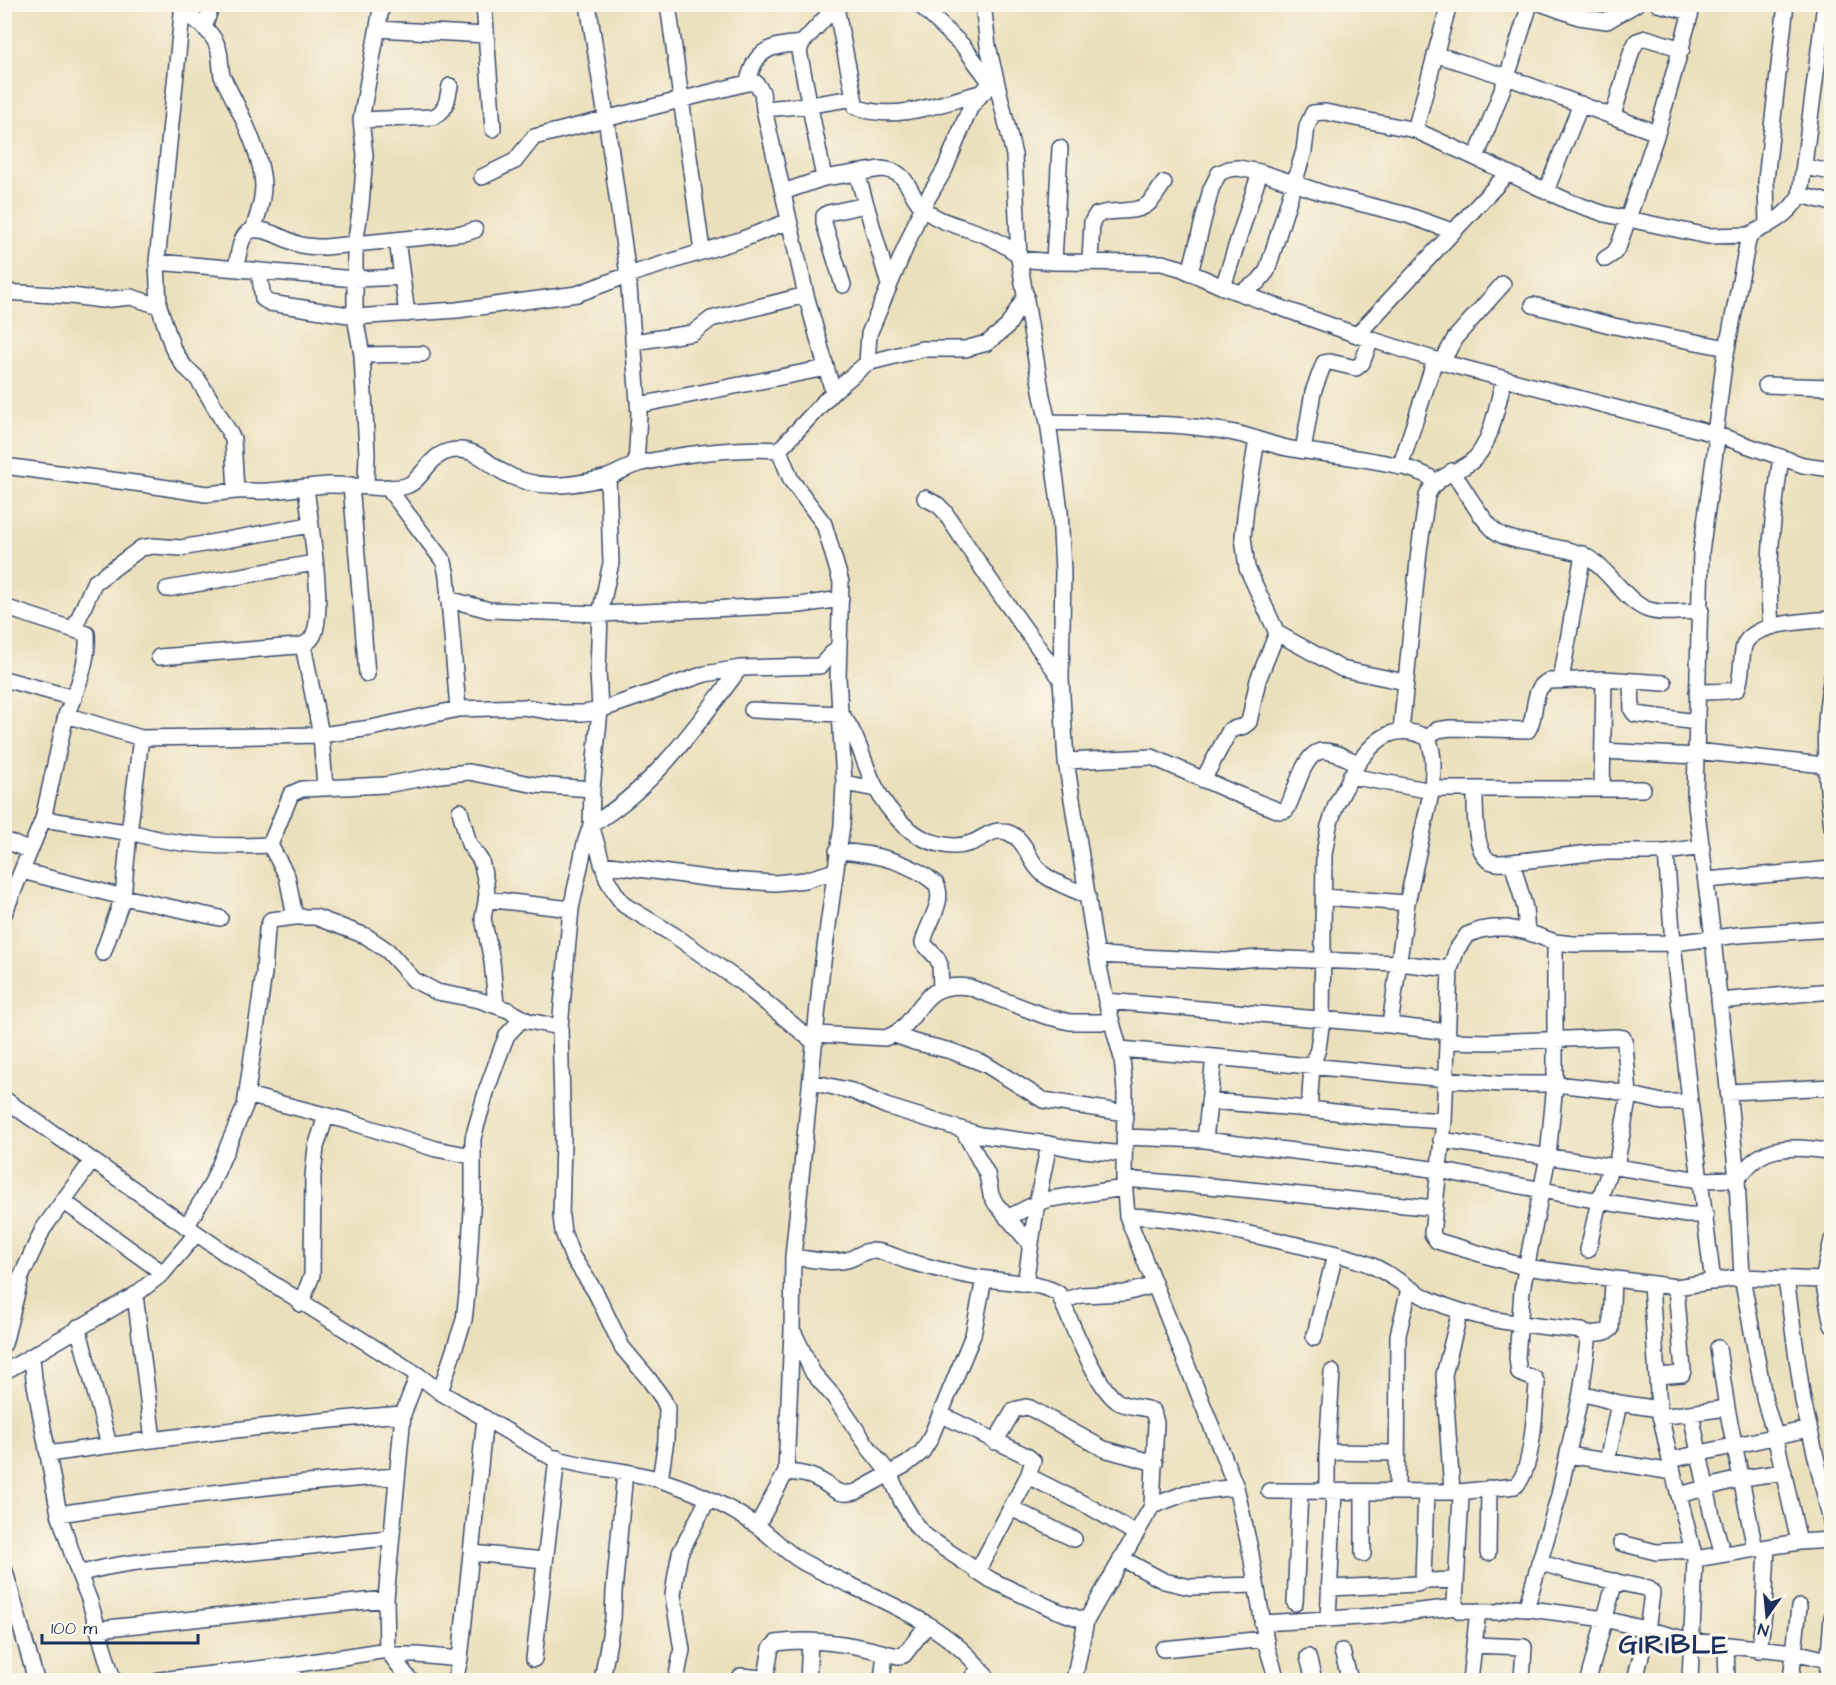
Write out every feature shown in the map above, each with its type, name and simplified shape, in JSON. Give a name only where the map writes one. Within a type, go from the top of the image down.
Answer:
[{"type":"street","points":[[204,28],[212,4]]},
{"type":"street","points":[[367,674],[358,485],[367,453],[362,355],[355,317],[355,245],[365,155],[361,120],[382,4]]},
{"type":"street","points":[[484,4],[493,129]]},
{"type":"street","points":[[588,4],[628,275],[639,405],[636,465]]},
{"type":"street","points":[[668,4],[702,251]]},
{"type":"street","points":[[919,4],[964,47],[988,87],[1000,97]]},
{"type":"street","points":[[983,4],[988,46],[1014,155],[1019,257],[1048,422],[1060,511],[1063,572],[1061,679],[1066,761],[1097,955],[1106,1001],[1120,1049],[1125,1091],[1124,1183],[1127,1216],[1236,1487],[1250,1549],[1265,1639],[1277,1680]]},
{"type":"street","points":[[1415,130],[1449,4]]},
{"type":"street","points":[[1476,158],[1507,77],[1530,4]]},
{"type":"street","points":[[1543,4],[1580,17],[1607,21],[1636,4]]},
{"type":"street","points":[[1605,259],[1614,253],[1619,245],[1657,133],[1682,48],[1691,8],[1658,4]]},
{"type":"street","points":[[1767,226],[1766,180],[1786,4]]},
{"type":"street","points":[[1240,293],[1253,286],[1267,271],[1305,150],[1308,126],[1313,113],[1325,112],[1415,130],[1507,174],[1605,214],[1714,237],[1749,235],[1790,210],[1800,195],[1825,4]]},
{"type":"street","points":[[837,6],[856,106],[866,111],[901,113],[988,87]]},
{"type":"street","points":[[824,178],[799,51],[802,43],[837,6]]},
{"type":"street","points":[[182,7],[212,36],[219,50],[222,76],[255,148],[261,168],[262,197],[253,230]]},
{"type":"street","points":[[182,7],[157,262],[159,306],[173,349],[184,366],[197,378],[233,439],[236,491]]},
{"type":"street","points":[[378,29],[486,35]]},
{"type":"street","points":[[1612,116],[1632,50],[1637,41],[1646,38],[1682,48]]},
{"type":"street","points":[[747,82],[757,59],[767,51],[776,46],[802,43]]},
{"type":"street","points":[[1435,54],[1507,77],[1657,133]]},
{"type":"street","points":[[482,177],[515,161],[534,137],[747,82],[756,83],[762,92],[806,295],[833,392]]},
{"type":"street","points":[[361,120],[433,117],[442,113],[450,86]]},
{"type":"street","points":[[867,363],[869,334],[922,207],[945,170],[970,108],[988,87]]},
{"type":"street","points":[[764,108],[810,105],[854,98]]},
{"type":"street","points":[[1546,191],[1581,104]]},
{"type":"street","points":[[1054,262],[1060,148]]},
{"type":"street","points":[[1804,167],[1832,172]]},
{"type":"street","points":[[1190,273],[1211,189],[1219,173],[1228,169],[1238,168],[1260,172],[1367,206],[1407,215],[1452,231]]},
{"type":"street","points":[[783,192],[824,178],[881,169],[896,171],[907,183],[922,207],[939,218],[988,236],[1019,257],[1054,262],[1162,263],[1223,288],[1438,361],[1715,434],[1803,465],[1832,469]]},
{"type":"street","points":[[1223,288],[1260,172]]},
{"type":"street","points":[[857,173],[889,285]]},
{"type":"street","points":[[1304,451],[1313,392],[1324,363],[1330,362],[1356,368],[1362,363],[1364,337],[1452,231],[1507,174]]},
{"type":"street","points":[[1090,262],[1092,222],[1096,214],[1142,208],[1150,203],[1164,183]]},
{"type":"street","points":[[1800,195],[1832,203]]},
{"type":"street","points":[[843,285],[824,223],[824,216],[828,213],[866,205]]},
{"type":"street","points":[[259,271],[263,299],[270,303],[355,317],[457,310],[577,294],[702,251],[744,240],[789,221]]},
{"type":"street","points":[[236,269],[243,238],[253,230],[269,231],[292,243],[325,248],[475,230]]},
{"type":"street","points":[[1749,235],[1727,348],[1701,552],[1695,796],[1713,938],[1737,1179],[1742,1277],[1765,1402],[1784,1472],[1799,1542]]},
{"type":"street","points":[[397,240],[407,314]]},
{"type":"street","points":[[157,262],[355,279],[402,277]]},
{"type":"street","points":[[1400,467],[1438,361],[1455,338],[1503,284]]},
{"type":"street","points":[[4,292],[102,300],[131,297],[159,306]]},
{"type":"street","points":[[633,342],[693,333],[711,319],[806,295]]},
{"type":"street","points":[[779,450],[833,392],[867,363],[922,349],[965,349],[987,343],[1007,327],[1026,295]]},
{"type":"street","points":[[1533,305],[1614,326],[1727,348]]},
{"type":"street","points":[[362,355],[422,354]]},
{"type":"street","points":[[639,405],[826,368]]},
{"type":"street","points":[[1401,731],[1425,505],[1430,488],[1452,471],[1471,463],[1486,444],[1504,379]]},
{"type":"street","points":[[1766,385],[1832,387]]},
{"type":"street","points":[[1048,422],[1184,426],[1229,432],[1304,451],[1335,454],[1400,467],[1420,472],[1437,483]]},
{"type":"street","points":[[1257,439],[1246,507],[1244,537],[1246,568],[1278,633],[1342,669],[1405,682]]},
{"type":"street","points":[[4,466],[142,483],[206,494],[328,485],[407,486],[434,459],[459,450],[484,457],[501,471],[521,480],[548,486],[573,486],[608,477],[636,465],[723,451],[779,450]]},
{"type":"street","points":[[757,1526],[786,1472],[793,1257],[821,976],[842,825],[844,783],[838,677],[841,582],[824,524],[790,480],[779,450]]},
{"type":"street","points":[[1771,627],[1768,593],[1769,553],[1780,458]]},
{"type":"street","points":[[1452,471],[1496,532],[1508,538],[1583,554],[1605,571],[1643,608],[1654,611],[1701,611]]},
{"type":"street","points":[[608,477],[611,563],[600,614],[598,671],[600,710],[592,789],[591,825],[571,909],[560,1026],[561,1216],[563,1232],[572,1256],[596,1293],[622,1347],[648,1378],[667,1408],[666,1440],[660,1480]]},
{"type":"street","points":[[159,657],[303,645],[308,642],[313,636],[318,617],[306,487]]},
{"type":"street","points":[[387,487],[444,562],[458,709]]},
{"type":"street","points":[[925,498],[944,511],[994,586],[1061,679]]},
{"type":"street","points":[[74,629],[94,583],[141,548],[153,546],[181,548],[310,525]]},
{"type":"street","points":[[1561,680],[1583,554]]},
{"type":"street","points":[[167,589],[314,564]]},
{"type":"street","points":[[448,599],[489,610],[600,614],[800,605],[841,599]]},
{"type":"street","points":[[4,607],[87,634],[87,645],[74,698],[66,715],[43,819],[4,914]]},
{"type":"street","points":[[1697,692],[1737,689],[1745,645],[1755,633],[1771,627],[1832,619]]},
{"type":"street","points":[[1203,780],[1230,730],[1249,722],[1258,680],[1278,633]]},
{"type":"street","points":[[303,645],[321,735],[325,787]]},
{"type":"street","points":[[820,666],[838,647]]},
{"type":"street","points":[[66,715],[141,738],[321,735],[371,728],[458,709],[524,707],[561,713],[583,713],[600,710],[705,674],[740,668],[820,666],[838,677]]},
{"type":"street","points":[[591,825],[610,814],[635,794],[683,743],[740,668]]},
{"type":"street","points":[[1832,676],[1827,697],[1824,765],[1829,789],[1832,826]]},
{"type":"street","points":[[4,679],[74,698]]},
{"type":"street","points":[[1602,789],[1604,679]]},
{"type":"street","points":[[1428,738],[1437,730],[1450,728],[1528,730],[1535,714],[1537,693],[1541,684],[1549,681],[1604,679],[1664,683]]},
{"type":"street","points":[[1631,681],[1632,710],[1635,714],[1697,722]]},
{"type":"street","points":[[752,710],[840,714]]},
{"type":"street","points":[[840,714],[857,739],[876,789],[899,820],[914,833],[932,843],[959,847],[974,843],[995,831],[1011,833],[1022,842],[1033,865],[1044,876],[1088,896]]},
{"type":"street","points":[[1309,1109],[1312,1066],[1318,1049],[1322,1019],[1324,854],[1329,826],[1354,769],[1369,748],[1392,732],[1417,732],[1428,738],[1434,764],[1432,790],[1407,903],[1390,1025]]},
{"type":"street","points":[[104,953],[123,897],[141,738]]},
{"type":"street","points":[[1066,761],[1152,757],[1273,810],[1282,811],[1287,810],[1290,804],[1298,778],[1316,754],[1322,751],[1354,769],[1432,790],[1643,789]]},
{"type":"street","points":[[1603,751],[1696,754],[1824,765]]},
{"type":"street","points":[[270,845],[291,794],[302,789],[385,785],[469,772],[536,785],[592,789]]},
{"type":"street","points":[[844,783],[876,789]]},
{"type":"street","points":[[1475,789],[1475,818],[1480,850],[1491,862],[1499,864],[1599,852],[1666,852],[1702,847]]},
{"type":"street","points":[[460,811],[469,844],[481,861],[484,872],[486,899],[483,918],[492,962],[496,1005]]},
{"type":"street","points":[[43,819],[129,832],[152,838],[231,847],[270,845]]},
{"type":"street","points":[[591,825],[602,864],[615,893],[624,905],[674,935],[816,1039],[885,1038],[896,1035],[933,992],[941,988],[957,986],[969,987],[1045,1016],[1070,1022],[1112,1022]]},
{"type":"street","points":[[4,840],[30,851]]},
{"type":"street","points":[[270,845],[287,876],[295,917]]},
{"type":"street","points":[[837,851],[855,852],[899,863],[936,884],[939,889],[938,903],[923,943],[937,958],[940,965],[941,988]]},
{"type":"street","points":[[1666,852],[1672,943],[1713,1282]]},
{"type":"street","points":[[1512,862],[1525,908],[1527,932]]},
{"type":"street","points":[[602,864],[713,879],[775,883],[806,880],[835,871]]},
{"type":"street","points":[[1706,880],[1832,869]]},
{"type":"street","points":[[22,871],[123,897],[220,918]]},
{"type":"street","points":[[1324,897],[1407,903]]},
{"type":"street","points":[[486,899],[571,909]]},
{"type":"street","points":[[4,1372],[135,1295],[163,1273],[191,1230],[242,1115],[247,1095],[264,973],[267,929],[271,920],[315,917],[366,936],[388,951],[414,980],[437,992],[479,1000],[496,1005],[522,1019],[560,1026]]},
{"type":"street","points":[[1823,1280],[1742,1277],[1676,1287],[1525,1267],[1437,1241],[1432,1234],[1444,1121],[1450,969],[1457,949],[1467,935],[1480,930],[1508,928],[1555,942],[1672,943],[1832,929]]},
{"type":"street","points":[[1269,1491],[1455,1492],[1515,1486],[1524,1476],[1530,1452],[1537,1384],[1535,1379],[1519,1373],[1517,1365],[1525,1267],[1548,1156],[1555,1084],[1555,942]]},
{"type":"street","points":[[1097,955],[1237,961],[1258,958],[1399,963],[1450,969]]},
{"type":"street","points":[[1719,1001],[1832,991]]},
{"type":"street","points":[[1106,1001],[1390,1025],[1448,1037],[1490,1042],[1623,1038],[1629,1095],[1613,1166],[1599,1201],[1588,1250]]},
{"type":"street","points":[[440,1392],[464,1320],[473,1194],[473,1138],[502,1045],[507,1035],[522,1019]]},
{"type":"street","points":[[896,1035],[951,1051],[985,1064],[1043,1100],[1125,1113]]},
{"type":"street","points":[[1120,1049],[1499,1084],[1555,1084],[1610,1090],[1662,1102],[1690,1102]]},
{"type":"street","points":[[1205,1140],[1214,1057]]},
{"type":"street","points":[[811,1082],[852,1091],[886,1106],[995,1138],[1124,1154]]},
{"type":"street","points":[[1728,1092],[1832,1087]]},
{"type":"street","points":[[247,1095],[348,1120],[436,1149],[472,1156]]},
{"type":"street","points":[[4,1099],[301,1304],[484,1418],[557,1458],[660,1480],[708,1499],[757,1526],[786,1551],[802,1561],[928,1623],[985,1674],[970,1680]]},
{"type":"street","points":[[1209,1101],[1444,1121]]},
{"type":"street","points":[[301,1304],[312,1275],[313,1176],[316,1147],[326,1116]]},
{"type":"street","points":[[963,1130],[987,1174],[991,1195],[996,1204],[1031,1245]]},
{"type":"street","points":[[1124,1137],[1205,1140],[1438,1170],[1599,1201],[1688,1215],[1706,1215]]},
{"type":"street","points":[[1442,1140],[1701,1180],[1737,1179],[1761,1155],[1775,1150],[1797,1148],[1832,1152]]},
{"type":"street","points":[[1025,1284],[1037,1203],[1049,1144]]},
{"type":"street","points":[[4,1344],[21,1277],[43,1229],[92,1161]]},
{"type":"street","points":[[1007,1218],[1050,1199],[1124,1183],[1220,1186],[1435,1208]]},
{"type":"street","points":[[63,1202],[163,1273]]},
{"type":"street","points":[[1127,1216],[1170,1218],[1335,1254],[1370,1264],[1391,1275],[1409,1289],[1475,1316],[1582,1331],[1587,1335],[1581,1393],[1568,1455],[1559,1495],[1526,1609]]},
{"type":"street","points":[[1832,1240],[1823,1280],[1832,1325]]},
{"type":"street","points":[[793,1257],[838,1261],[849,1260],[864,1251],[878,1251],[905,1260],[984,1279],[1025,1284],[1055,1291],[1104,1388],[1118,1402],[1153,1411],[1156,1423],[1152,1506],[1086,1621],[1074,1680]]},
{"type":"street","points":[[1314,1338],[1335,1254]]},
{"type":"street","points":[[786,1472],[818,1479],[832,1490],[844,1494],[855,1492],[907,1464],[921,1452],[942,1415],[973,1335],[984,1279]]},
{"type":"street","points":[[1587,1335],[1607,1332],[1611,1329],[1613,1279]]},
{"type":"street","points":[[1786,1279],[1808,1429],[1832,1526]]},
{"type":"street","points":[[1651,1284],[1660,1413],[1694,1554],[1690,1680]]},
{"type":"street","points":[[1062,1301],[1081,1294],[1125,1293],[1155,1285]]},
{"type":"street","points":[[1657,1376],[1682,1374],[1683,1370],[1676,1287]]},
{"type":"street","points":[[1397,1492],[1395,1453],[1398,1335],[1409,1289]]},
{"type":"street","points":[[135,1295],[153,1440]]},
{"type":"street","points":[[1456,1608],[1461,1497],[1455,1492],[1444,1375],[1460,1311]]},
{"type":"street","points":[[78,1328],[109,1445]]},
{"type":"street","points":[[792,1331],[813,1373],[890,1473],[902,1502],[917,1527],[927,1537],[977,1572],[1055,1610],[1086,1621]]},
{"type":"street","points":[[1718,1348],[1735,1444],[1761,1548],[1764,1613],[1759,1650]]},
{"type":"street","points":[[32,1356],[34,1379],[59,1514],[78,1574],[89,1599],[113,1680]]},
{"type":"street","points":[[1328,1619],[1330,1492],[1327,1452],[1332,1372]]},
{"type":"street","points":[[410,1680],[389,1653],[386,1599],[403,1414],[418,1375]]},
{"type":"street","points":[[1581,1393],[1660,1413],[1691,1414],[1728,1408]]},
{"type":"street","points":[[1607,1462],[1618,1403]]},
{"type":"street","points":[[995,1442],[1014,1410],[1026,1407],[1104,1449],[1155,1463]]},
{"type":"street","points":[[48,1454],[322,1420],[403,1414]]},
{"type":"street","points":[[1691,1414],[1723,1554]]},
{"type":"street","points":[[942,1415],[1032,1460],[1033,1465],[1028,1476],[977,1572]]},
{"type":"street","points":[[455,1680],[460,1659],[484,1418]]},
{"type":"street","points":[[1568,1455],[1607,1462],[1671,1466],[1699,1453],[1808,1429]]},
{"type":"street","points":[[1327,1452],[1395,1453]]},
{"type":"street","points":[[534,1659],[557,1458]]},
{"type":"street","points":[[602,1680],[613,1618],[625,1472]]},
{"type":"street","points":[[1679,1495],[1743,1478],[1784,1472]]},
{"type":"street","points":[[59,1514],[162,1498],[310,1481],[397,1476]]},
{"type":"street","points":[[1028,1476],[1135,1533]]},
{"type":"street","points":[[1152,1506],[1186,1493],[1236,1487]]},
{"type":"street","points":[[1488,1553],[1489,1488]]},
{"type":"street","points":[[1295,1603],[1300,1492]]},
{"type":"street","points":[[1330,1588],[1421,1582],[1426,1492]]},
{"type":"street","points":[[1363,1493],[1363,1554]]},
{"type":"street","points":[[676,1680],[682,1650],[673,1595],[676,1574],[680,1553],[708,1499]]},
{"type":"street","points":[[1011,1508],[1074,1539]]},
{"type":"street","points":[[78,1574],[100,1568],[159,1559],[391,1538]]},
{"type":"street","points":[[1621,1543],[1656,1552],[1723,1554],[1799,1542],[1832,1540]]},
{"type":"street","points":[[471,1553],[544,1560]]},
{"type":"street","points":[[1121,1558],[1164,1581],[1190,1587],[1256,1585]]},
{"type":"street","points":[[1539,1562],[1571,1572],[1649,1589],[1652,1593],[1647,1630],[1635,1680]]},
{"type":"street","points":[[4,1568],[36,1680]]},
{"type":"street","points":[[1423,1578],[1427,1581],[1456,1581]]},
{"type":"street","points":[[1588,1680],[1615,1581]]},
{"type":"street","points":[[98,1629],[386,1599]]},
{"type":"street","points":[[1262,1623],[1456,1608],[1460,1611],[1497,1611],[1516,1607],[1605,1618],[1692,1641],[1794,1652],[1830,1661]]},
{"type":"street","points":[[1791,1680],[1799,1607]]},
{"type":"street","points":[[1470,1680],[1478,1611]]},
{"type":"street","points":[[1827,1680],[1832,1617]]},
{"type":"street","points":[[738,1680],[741,1676],[762,1678],[766,1676],[774,1644],[810,1642],[865,1647],[898,1656],[904,1655],[910,1649],[928,1623]]},
{"type":"street","points":[[1163,1649],[1265,1639]]},
{"type":"street","points":[[808,1680],[810,1642]]},
{"type":"street","points":[[1474,1645],[1524,1647],[1522,1680]]},
{"type":"street","points":[[1726,1645],[1727,1680]]},
{"type":"street","points":[[1342,1651],[1350,1680]]},
{"type":"street","points":[[159,1680],[389,1653],[460,1659]]},
{"type":"street","points":[[882,1680],[885,1653]]},
{"type":"street","points":[[1308,1657],[1314,1680]]},
{"type":"street","points":[[292,1665],[294,1680]]},
{"type":"district","name":"GIRIBLE","points":[[1674,1644]]}]
